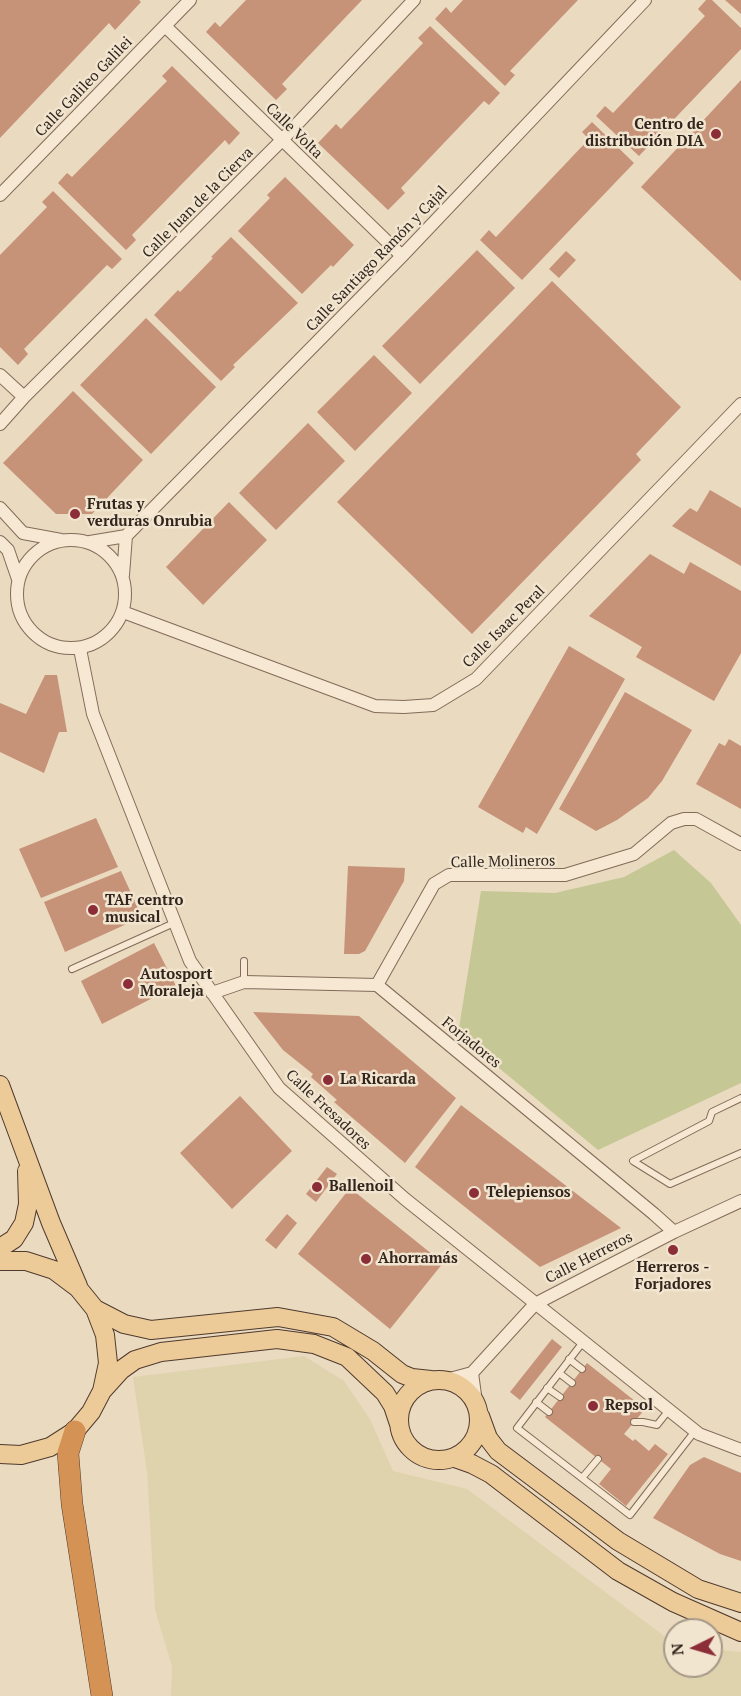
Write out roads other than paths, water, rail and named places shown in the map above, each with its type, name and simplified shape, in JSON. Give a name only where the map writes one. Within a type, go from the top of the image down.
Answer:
[{"type":"highway","points":[[75,1431],[68,1453],[72,1504],[102,1696]]},
{"type":"main road","points":[[0,1085],[51,1223],[78,1288]]},
{"type":"main road","points":[[0,1248],[14,1239],[24,1222],[28,1204],[27,1158]]},
{"type":"main road","points":[[0,1261],[26,1261],[54,1270],[78,1288],[95,1309],[105,1335],[108,1363],[102,1391]]},
{"type":"main road","points":[[95,1309],[124,1324],[151,1330],[278,1317],[333,1327],[373,1351],[402,1374],[412,1378],[458,1384],[468,1392],[478,1409],[488,1438],[498,1451],[618,1541],[698,1589],[741,1603]]},
{"type":"main road","points":[[0,1454],[21,1455],[50,1447],[75,1431],[91,1412],[102,1391],[121,1370],[135,1360],[161,1352],[277,1339],[314,1344],[347,1357],[385,1393],[393,1406],[406,1444],[414,1452],[434,1460],[455,1458],[491,1474],[618,1571],[673,1602],[741,1632]]},
{"type":"main road","points":[[399,1424],[400,1409],[406,1396],[417,1386],[438,1380]]},
{"type":"main road","points":[[455,1458],[471,1445],[476,1437],[478,1409]]},
{"type":"street","name":"Calle Galileo Galilei","points":[[0,195],[190,0]]},
{"type":"street","name":"Calle Juan de la Cierva","points":[[0,424],[282,140],[414,0]]},
{"type":"street","name":"Calle Santiago Ramón y Cajal","points":[[126,536],[402,256],[645,0]]},
{"type":"street","name":"Calle Volta","points":[[165,26],[402,256]]},
{"type":"street","points":[[0,375],[24,398]]},
{"type":"street","name":"Calle Isaac Peral","points":[[123,612],[375,706],[433,705],[476,680],[741,404]]},
{"type":"street","points":[[0,508],[23,533],[61,540],[90,542],[126,536],[123,612],[106,637],[80,649],[55,647],[32,633],[19,611],[18,579],[8,550],[0,542]]},
{"type":"street","points":[[18,579],[33,555],[61,540]]},
{"type":"street","points":[[90,542],[109,554],[123,576]]},
{"type":"street","name":"Calle Fresadores","points":[[80,649],[93,714],[190,961],[279,1088],[405,1199],[695,1431],[741,1450]]},
{"type":"street","name":"Calle Molineros","points":[[377,985],[434,885],[449,875],[565,875],[634,854],[671,823],[684,819],[696,819],[741,844]]},
{"type":"street","points":[[212,993],[244,982],[377,985]]},
{"type":"street","name":"Forjadores","points":[[377,985],[674,1232]]},
{"type":"street","name":"Calle Herreros","points":[[472,1372],[535,1304],[674,1232],[741,1201]]},
{"type":"street","points":[[438,1380],[472,1372],[478,1409]]},
{"type":"lane","points":[[72,969],[174,923]]},
{"type":"lane","points":[[244,961],[244,982]]},
{"type":"lane","points":[[741,1098],[712,1112],[709,1121],[633,1161],[670,1184],[741,1153]]},
{"type":"lane","points":[[583,1341],[517,1428],[630,1515],[695,1431]]},
{"type":"lane","points":[[569,1359],[582,1369]]},
{"type":"lane","points":[[559,1373],[572,1383]]},
{"type":"lane","points":[[547,1388],[560,1397]]},
{"type":"lane","points":[[536,1402],[549,1412]]},
{"type":"lane","points":[[634,1422],[657,1425],[669,1410]]},
{"type":"lane","points":[[640,1414],[644,1422]]},
{"type":"lane","points":[[582,1478],[598,1459]]},
{"type":"place","name":"Centro de distribución DIA","points":[[716,134]]},
{"type":"place","name":"Frutas y verduras Onrubia","points":[[75,514]]},
{"type":"place","name":"TAF centro musical","points":[[93,910]]},
{"type":"place","name":"Autosport Moraleja","points":[[128,984]]},
{"type":"place","name":"La Ricarda","points":[[328,1080]]},
{"type":"place","name":"Ballenoil","points":[[317,1187]]},
{"type":"place","name":"Telepiensos","points":[[474,1193]]},
{"type":"place","name":"Herreros - Forjadores","points":[[673,1250]]},
{"type":"place","name":"Ahorramás","points":[[366,1259]]},
{"type":"place","name":"Repsol","points":[[593,1406]]}]
